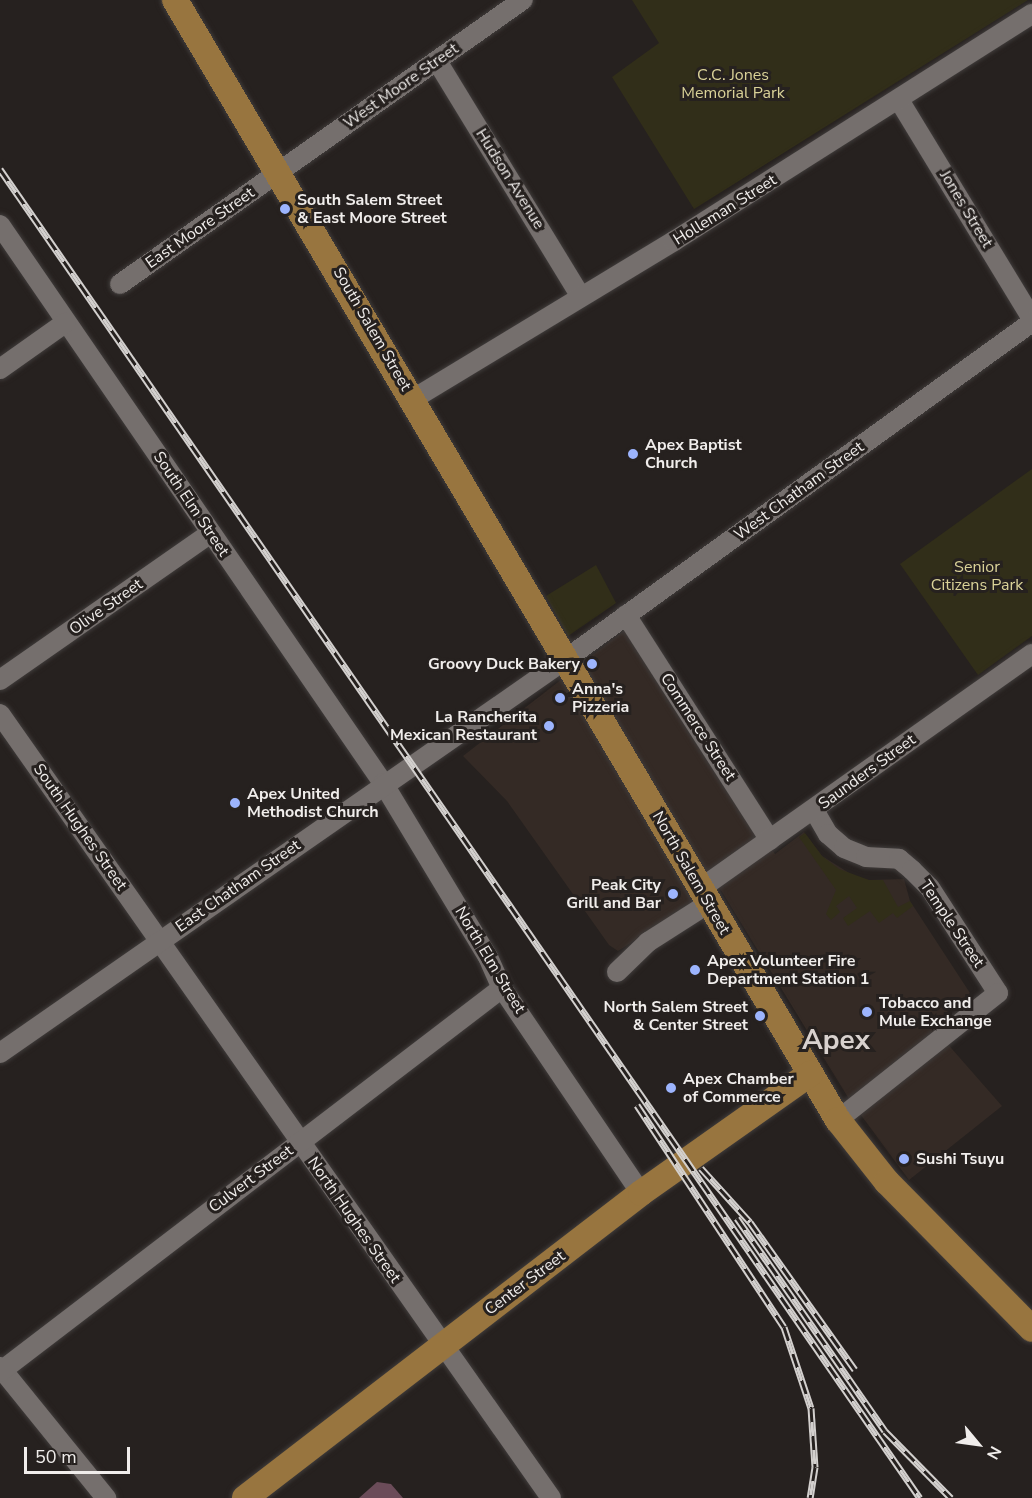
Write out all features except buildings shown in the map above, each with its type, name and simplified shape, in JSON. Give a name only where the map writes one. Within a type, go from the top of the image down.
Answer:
[{"type":"main road","name":"South Salem Street","points":[[175,0],[566,659]]},
{"type":"main road","name":"North Salem Street","points":[[566,659],[838,1120],[887,1182],[1032,1329]]},
{"type":"main road","name":"Center Street","points":[[245,1498],[642,1193],[810,1074]]},
{"type":"street","name":"West Moore Street","points":[[279,172],[523,0]]},
{"type":"street","name":"Holleman Street","points":[[413,399],[899,100],[1032,14]]},
{"type":"street","name":"Hudson Avenue","points":[[437,61],[581,297]]},
{"type":"street","name":"Jones Street","points":[[899,100],[1032,321]]},
{"type":"street","name":"East Moore Street","points":[[120,284],[279,172]]},
{"type":"street","name":"South Elm Street","points":[[0,225],[65,323],[383,783]]},
{"type":"street","name":"West Chatham Street","points":[[566,659],[1032,321]]},
{"type":"street","points":[[0,369],[65,323]]},
{"type":"street","name":"Olive Street","points":[[0,681],[211,533]]},
{"type":"street","name":"Commerce Street","points":[[626,615],[770,840]]},
{"type":"street","name":"Saunders Street","points":[[617,972],[648,942],[770,840],[1032,654]]},
{"type":"street","name":"East Chatham Street","points":[[0,1053],[383,783],[566,659]]},
{"type":"street","name":"South Hughes Street","points":[[0,714],[160,940]]},
{"type":"street","name":"North Elm Street","points":[[383,783],[488,957],[502,988],[642,1193]]},
{"type":"street","name":"Temple Street","points":[[814,810],[828,834],[844,848],[866,857],[899,859],[912,870],[930,888],[998,993],[838,1120]]},
{"type":"street","name":"North Hughes Street","points":[[160,940],[299,1142],[551,1498]]},
{"type":"street","name":"Culvert Street","points":[[1,1370],[502,988]]},
{"type":"street","points":[[1,1370],[106,1498]]},
{"type":"shaded area","points":[[626,629],[775,854],[804,832],[822,856],[854,876],[869,880],[904,879],[910,901],[970,993],[931,1025],[1002,1106],[909,1180],[849,1099],[719,887],[618,951],[609,945],[507,801],[463,756]]},
{"type":"shaded area","points":[[377,1482],[391,1484],[403,1498],[359,1498]]},
{"type":"green space","name":"C.C. Jones Memorial Park","points":[[632,0],[1028,0],[694,209],[612,77],[659,43]]},
{"type":"green space","name":"Senior Citizens Park","points":[[1032,469],[1032,636],[978,675],[900,564]]},
{"type":"green space","points":[[596,565],[616,603],[568,636],[546,596]]},
{"type":"green space","points":[[805,833],[822,856],[839,869],[869,880],[883,880],[898,907],[910,901],[913,906],[897,918],[893,913],[879,923],[870,911],[848,926],[843,918],[857,908],[849,896],[836,906],[840,912],[831,920],[826,914],[836,890],[799,837]]},
{"type":"railway","points":[[0,169],[920,1498]]},
{"type":"railway","points":[[637,1105],[784,1327],[811,1408],[815,1467],[810,1498]]},
{"type":"railway","points":[[701,1168],[750,1222],[855,1370]]},
{"type":"railway","points":[[737,1218],[885,1431],[951,1498]]},
{"type":"place","name":"South Salem Street & East Moore Street","points":[[285,209]]},
{"type":"place","name":"Apex Baptist Church","points":[[633,454]]},
{"type":"place","name":"Groovy Duck Bakery","points":[[592,664]]},
{"type":"place","name":"Anna's Pizzeria","points":[[560,698]]},
{"type":"place","name":"La Rancherita Mexican Restaurant","points":[[549,726]]},
{"type":"place","name":"Apex United Methodist Church","points":[[235,803]]},
{"type":"place","name":"Peak City Grill and Bar","points":[[673,894]]},
{"type":"place","name":"Apex Volunteer Fire Department Station 1","points":[[695,970]]},
{"type":"place","name":"Tobacco and Mule Exchange","points":[[867,1012]]},
{"type":"place","name":"North Salem Street & Center Street","points":[[760,1016]]},
{"type":"place","name":"Apex Chamber of Commerce","points":[[671,1088]]},
{"type":"place","name":"Sushi Tsuyu","points":[[904,1159]]},
{"type":"district","name":"Apex","points":[[836,1040]]}]
